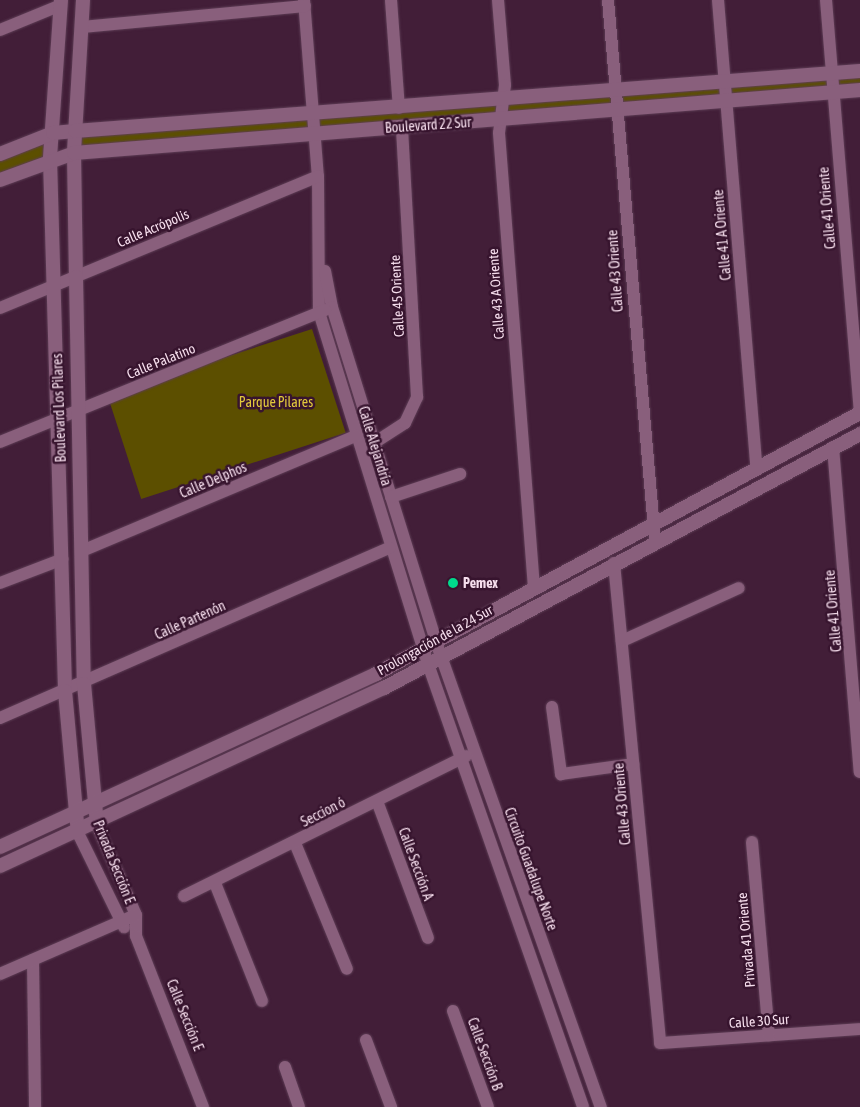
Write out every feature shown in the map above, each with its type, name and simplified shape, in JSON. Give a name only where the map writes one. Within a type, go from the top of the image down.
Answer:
[{"type":"street","name":"Boulevard Los Pilares","points":[[83,0],[74,153],[84,684],[93,808]]},
{"type":"street","points":[[391,0],[399,108]]},
{"type":"street","name":"Calle 43 A Oriente","points":[[498,0],[503,101],[499,120],[534,585]]},
{"type":"street","name":"Calle 43 Oriente","points":[[608,0],[655,540]]},
{"type":"street","name":"Calle 41 A Oriente","points":[[718,0],[756,467]]},
{"type":"street","name":"Calle 41 Oriente","points":[[826,0],[832,92],[860,414]]},
{"type":"street","name":"Boulevard Los Pilares","points":[[61,3],[50,159],[63,559],[65,692],[73,817]]},
{"type":"street","points":[[0,30],[61,3]]},
{"type":"street","points":[[82,27],[304,3]]},
{"type":"street","name":"Calle Alejandría","points":[[304,3],[318,176],[321,249],[318,312],[390,548],[423,647]]},
{"type":"street","name":"Boulevard 22 Sur","points":[[0,154],[53,133],[503,101],[860,70]]},
{"type":"street","name":"Boulevard 22 Sur","points":[[0,180],[50,159],[74,153],[860,90]]},
{"type":"street","name":"Calle 45 Oriente","points":[[374,443],[405,423],[417,397],[402,127]]},
{"type":"street","name":"Calle Acrópolis","points":[[0,308],[318,176]]},
{"type":"street","name":"Calle Alejandría","points":[[321,249],[332,307],[436,640]]},
{"type":"street","name":"Calle Palatino","points":[[0,442],[59,420],[332,307]]},
{"type":"street","name":"Prolongación de la 24 Sur","points":[[0,847],[93,808],[423,647],[654,521],[860,414]]},
{"type":"street","name":"Prolongación de la 24 Sur","points":[[0,866],[78,833],[428,664],[655,540],[860,434]]},
{"type":"street","name":"Calle Delphos","points":[[82,551],[356,436]]},
{"type":"street","name":"Calle 41 Oriente","points":[[833,447],[854,617],[860,772]]},
{"type":"street","points":[[392,497],[460,474]]},
{"type":"street","name":"Calle Partenón","points":[[0,718],[84,684],[390,548]]},
{"type":"street","points":[[0,584],[63,559]]},
{"type":"street","name":"Calle 43 Oriente","points":[[614,562],[660,1043]]},
{"type":"street","points":[[622,640],[739,588]]},
{"type":"street","name":"Circuito Guadalupe Norte","points":[[436,640],[601,1107]]},
{"type":"street","points":[[423,647],[460,758],[583,1107]]},
{"type":"street","points":[[552,707],[561,774],[634,764]]},
{"type":"street","name":"Seccion ó","points":[[184,896],[215,883],[474,752]]},
{"type":"street","name":"Calle Sección A","points":[[377,801],[428,938]]},
{"type":"street","name":"Privada Sección E","points":[[93,808],[97,824],[136,915]]},
{"type":"street","name":"Privada Sección E","points":[[73,817],[78,833],[118,922]]},
{"type":"street","points":[[295,842],[347,969]]},
{"type":"street","name":"Privada 41 Oriente","points":[[752,842],[769,1035]]},
{"type":"street","points":[[215,883],[262,1001]]},
{"type":"street","points":[[0,974],[136,915]]},
{"type":"street","name":"Calle Sección E","points":[[136,915],[136,936],[203,1107]]},
{"type":"street","points":[[118,922],[136,936]]},
{"type":"street","points":[[532,960],[546,954]]},
{"type":"street","points":[[33,960],[35,1107]]},
{"type":"street","name":"Calle Sección B","points":[[453,1011],[488,1107]]},
{"type":"street","name":"Calle 30 Sur","points":[[660,1043],[860,1029]]},
{"type":"street","points":[[366,1040],[390,1107]]},
{"type":"street","points":[[285,1067],[299,1107]]},
{"type":"green space","points":[[860,77],[860,86],[78,150],[79,133]]},
{"type":"green space","points":[[47,139],[44,158],[0,175],[0,158]]},
{"type":"green space","name":"Parque Pilares","points":[[312,329],[346,433],[141,499],[108,395]]},
{"type":"place","name":"Pemex","points":[[453,583]]}]
